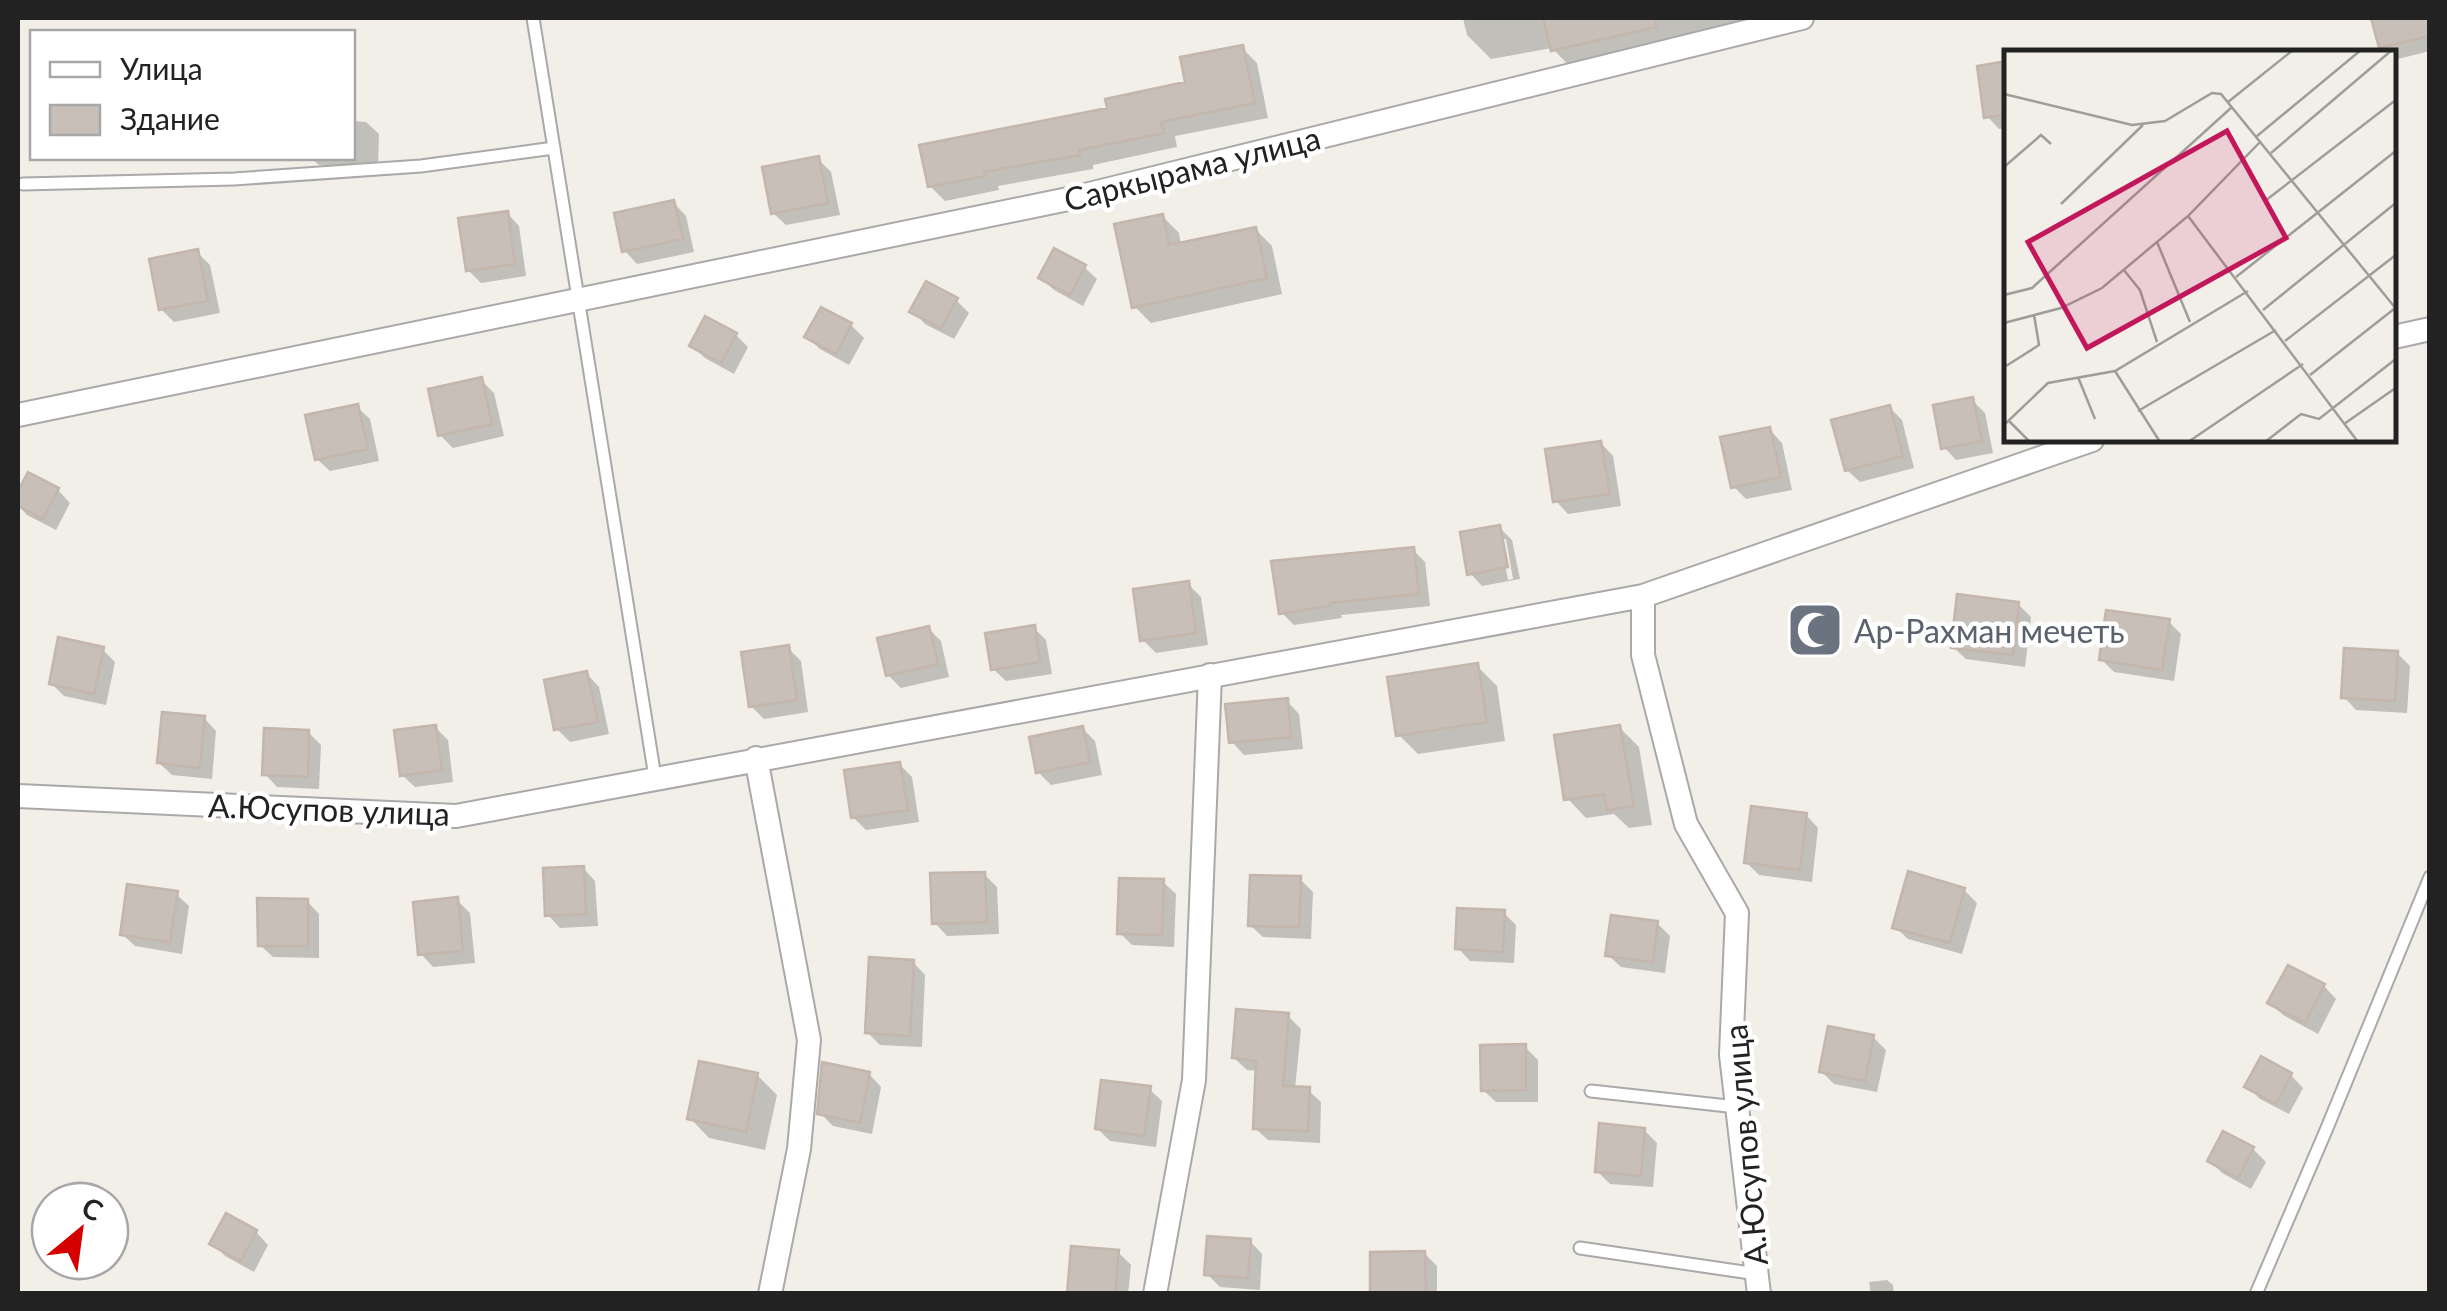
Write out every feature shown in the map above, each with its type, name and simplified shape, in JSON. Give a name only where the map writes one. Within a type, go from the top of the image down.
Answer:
[{"type":"street","name":"Саркырама улица","points":[[578,301],[1073,198],[1802,18]]},
{"type":"street","points":[[18,415],[578,301]]},
{"type":"street","points":[[2397,336],[2430,328]]},
{"type":"street","name":"А.Юсупов улица","points":[[18,796],[456,816],[1643,596],[2086,442]]},
{"type":"street","name":"А.Юсупов улица","points":[[1643,596],[1643,655],[1686,824],[1737,913],[1730,1054],[1758,1284]]},
{"type":"street","points":[[1155,1294],[1194,1080],[1210,676]]},
{"type":"street","points":[[756,758],[809,1040],[800,1149],[770,1294]]},
{"type":"lane","points":[[533,18],[655,777]]},
{"type":"lane","points":[[22,184],[234,179],[421,166],[554,148]]},
{"type":"lane","points":[[2256,1294],[2430,876]]},
{"type":"lane","points":[[1591,1090],[1736,1107]]},
{"type":"lane","points":[[1580,1248],[1758,1284]]},
{"type":"building","points":[[1543,18],[1655,18],[1656,27],[1551,51]]},
{"type":"building","points":[[2371,18],[2430,18],[2430,36],[2379,48]]},
{"type":"building","points":[[1243,45],[1255,103],[1161,122],[1164,133],[1079,150],[1080,155],[984,172],[985,176],[928,187],[919,145],[1107,108],[1105,99],[1185,82],[1180,57]]},
{"type":"building","points":[[2004,62],[2004,115],[1984,118],[1977,66]]},
{"type":"building","points":[[819,156],[828,203],[771,214],[762,167]]},
{"type":"building","points":[[674,200],[683,239],[622,252],[614,213]]},
{"type":"building","points":[[508,211],[515,264],[466,271],[458,218]]},
{"type":"building","points":[[1163,214],[1169,245],[1256,227],[1267,278],[1132,308],[1114,224]]},
{"type":"building","points":[[1054,248],[1086,265],[1070,295],[1038,278]]},
{"type":"building","points":[[198,249],[208,301],[159,310],[149,259]]},
{"type":"building","points":[[926,281],[958,298],[941,328],[909,312]]},
{"type":"building","points":[[821,307],[852,323],[836,354],[804,337]]},
{"type":"building","points":[[705,316],[737,333],[721,363],[689,346]]},
{"type":"building","points":[[482,377],[492,424],[438,436],[428,389]]},
{"type":"building","points":[[1973,397],[1982,441],[1941,449],[1933,405]]},
{"type":"building","points":[[358,404],[368,449],[315,460],[305,415]]},
{"type":"building","points":[[1890,405],[1903,456],[1845,471],[1831,420]]},
{"type":"building","points":[[1770,427],[1781,477],[1731,488],[1720,437]]},
{"type":"building","points":[[1601,441],[1610,494],[1553,502],[1545,449]]},
{"type":"building","points":[[28,472],[59,488],[43,519],[18,506],[18,491]]},
{"type":"building","points":[[1500,525],[1508,567],[1467,575],[1460,532]]},
{"type":"building","points":[[1414,547],[1419,594],[1330,603],[1279,614],[1271,561]]},
{"type":"building","points":[[1189,581],[1196,633],[1140,641],[1133,589]]},
{"type":"building","points":[[1957,594],[2019,602],[2013,655],[1951,648]]},
{"type":"building","points":[[2106,610],[2170,619],[2162,670],[2099,660]]},
{"type":"building","points":[[1035,625],[1040,662],[991,670],[985,633]]},
{"type":"building","points":[[929,626],[938,664],[886,676],[877,638]]},
{"type":"building","points":[[58,637],[104,647],[94,694],[49,684]]},
{"type":"building","points":[[789,645],[797,700],[749,707],[741,652]]},
{"type":"building","points":[[2344,648],[2398,651],[2395,701],[2341,698]]},
{"type":"building","points":[[1478,663],[1487,722],[1396,736],[1387,677]]},
{"type":"building","points":[[587,671],[598,722],[554,730],[544,680]]},
{"type":"building","points":[[1288,698],[1291,737],[1229,743],[1225,704]]},
{"type":"building","points":[[162,712],[205,716],[200,768],[157,763]]},
{"type":"building","points":[[436,725],[442,770],[400,776],[394,730]]},
{"type":"building","points":[[1620,725],[1634,806],[1607,810],[1604,794],[1564,800],[1554,735]]},
{"type":"building","points":[[1083,726],[1090,762],[1036,773],[1029,737]]},
{"type":"building","points":[[264,728],[309,730],[308,777],[262,775]]},
{"type":"building","points":[[900,762],[908,810],[851,818],[844,770]]},
{"type":"building","points":[[1751,806],[1807,813],[1800,870],[1744,863]]},
{"type":"building","points":[[584,866],[586,914],[545,916],[543,868]]},
{"type":"building","points":[[1908,871],[1965,888],[1950,943],[1892,928]]},
{"type":"building","points":[[985,872],[987,922],[932,924],[930,873]]},
{"type":"building","points":[[1250,875],[1301,876],[1299,927],[1248,926]]},
{"type":"building","points":[[1119,878],[1164,879],[1162,935],[1117,934]]},
{"type":"building","points":[[127,884],[178,891],[170,942],[120,935]]},
{"type":"building","points":[[458,897],[463,951],[418,955],[413,902]]},
{"type":"building","points":[[257,898],[308,899],[308,946],[258,946]]},
{"type":"building","points":[[1457,908],[1505,910],[1503,952],[1455,949]]},
{"type":"building","points":[[1611,915],[1658,921],[1653,962],[1605,956]]},
{"type":"building","points":[[869,957],[914,960],[910,1036],[865,1033]]},
{"type":"building","points":[[2288,965],[2325,984],[2305,1023],[2267,1003]]},
{"type":"building","points":[[1236,1009],[1289,1013],[1283,1086],[1310,1087],[1308,1131],[1253,1129],[1256,1061],[1232,1058]]},
{"type":"building","points":[[1828,1026],[1874,1035],[1865,1081],[1819,1072]]},
{"type":"building","points":[[1526,1044],[1526,1090],[1481,1091],[1480,1045]]},
{"type":"building","points":[[2261,1056],[2292,1073],[2276,1104],[2244,1087]]},
{"type":"building","points":[[699,1061],[758,1073],[746,1132],[687,1119]]},
{"type":"building","points":[[822,1062],[870,1072],[860,1123],[817,1114]]},
{"type":"building","points":[[1101,1080],[1151,1086],[1144,1136],[1095,1129]]},
{"type":"building","points":[[1599,1123],[1645,1128],[1641,1176],[1595,1172]]},
{"type":"building","points":[[2223,1131],[2254,1147],[2238,1178],[2207,1161]]},
{"type":"building","points":[[226,1213],[257,1230],[241,1261],[209,1244]]},
{"type":"building","points":[[1207,1236],[1251,1239],[1248,1278],[1204,1275]]},
{"type":"building","points":[[1071,1246],[1119,1250],[1115,1294],[1067,1294]]},
{"type":"building","points":[[1425,1251],[1426,1294],[1370,1294],[1370,1252]]},
{"type":"place","name":"Ар-Рахман мечеть","points":[[1815,630]]}]
